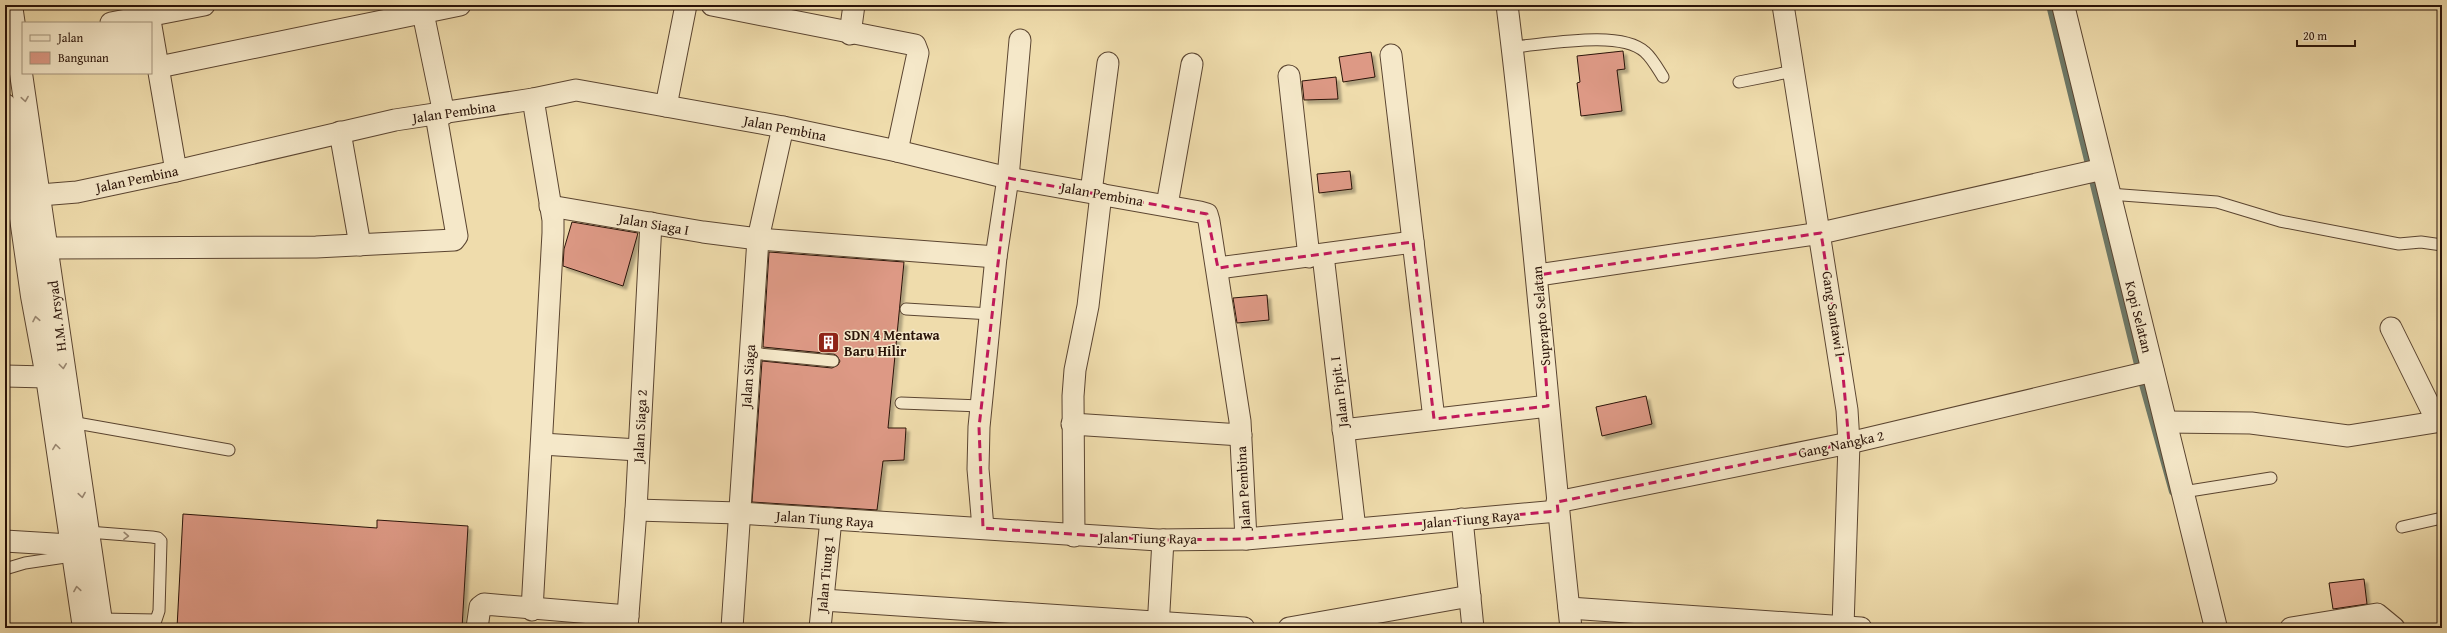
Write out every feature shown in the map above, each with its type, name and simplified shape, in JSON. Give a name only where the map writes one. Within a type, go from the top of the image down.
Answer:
[{"type":"street","name":"H.M. Arsyad","points":[[11,5],[20,38],[22,54]]},
{"type":"street","points":[[150,22],[204,5]]},
{"type":"street","points":[[159,67],[460,5]]},
{"type":"street","points":[[666,106],[686,5]]},
{"type":"street","points":[[712,5],[760,10],[850,34],[913,44],[918,50],[897,151]]},
{"type":"street","points":[[850,34],[854,5]]},
{"type":"street","name":"Suprapto Selatan","points":[[1507,5],[1538,275],[1557,507],[1572,628]]},
{"type":"street","name":"Gang Santawi I","points":[[1783,5],[1843,375],[1849,443],[1852,627]]},
{"type":"street","name":"Kopi Selatan","points":[[2063,5],[2093,172],[2109,194],[2139,374],[2166,422],[2216,628]]},
{"type":"street","points":[[48,248],[316,247],[456,239],[440,115],[423,13]]},
{"type":"street","points":[[152,32],[176,172]]},
{"type":"street","points":[[983,528],[977,450],[996,257],[1008,178],[1020,40]]},
{"type":"street","points":[[1391,55],[1434,419]]},
{"type":"street","points":[[1074,536],[1072,424],[1075,370],[1088,306],[1096,193],[1108,63]]},
{"type":"street","points":[[1167,205],[1192,64]]},
{"type":"street","name":"H.M. Arsyad","points":[[25,74],[71,422],[88,532],[95,625]]},
{"type":"street","name":"Jalan Pipit. I","points":[[1289,76],[1343,430],[1355,529]]},
{"type":"street","name":"Jalan Pembina","points":[[40,195],[77,192],[176,172],[395,120],[440,115],[533,100],[576,90],[783,127],[897,151],[1008,178],[1167,205],[1207,214],[1218,268],[1241,435],[1246,539]]},
{"type":"street","points":[[532,610],[553,233],[533,100]]},
{"type":"street","name":"H.M. Arsyad","points":[[5,111],[12,197],[47,377],[71,550],[95,625]]},
{"type":"street","name":"Jalan Siaga","points":[[732,628],[758,239],[783,127]]},
{"type":"street","points":[[340,132],[360,245]]},
{"type":"street","points":[[1538,275],[1821,233],[2093,172]]},
{"type":"street","name":"Jalan Siaga I","points":[[550,206],[758,239],[996,257]]},
{"type":"street","name":"Jalan Siaga 2","points":[[627,622],[636,510],[650,223]]},
{"type":"street","points":[[1218,268],[1412,242]]},
{"type":"street","points":[[32,296],[54,292]]},
{"type":"street","points":[[2166,422],[2251,423],[2348,436],[2439,421],[2391,328]]},
{"type":"street","name":"Gang Nangka 2","points":[[1557,507],[1849,443],[2139,374]]},
{"type":"street","points":[[5,376],[47,377]]},
{"type":"street","points":[[1343,430],[1548,406]]},
{"type":"street","points":[[1072,424],[1241,435]]},
{"type":"street","points":[[542,444],[638,450]]},
{"type":"street","name":"Jalan Tiung Raya","points":[[636,510],[739,513],[983,528],[1074,536],[1163,540],[1246,539],[1462,519],[1557,507]]},
{"type":"street","name":"Jalan Tiung 1","points":[[820,628],[831,519]]},
{"type":"street","points":[[1462,519],[1473,628]]},
{"type":"street","points":[[1158,626],[1163,540]]},
{"type":"street","points":[[5,541],[71,550]]},
{"type":"street","points":[[1289,628],[1470,596]]},
{"type":"street","points":[[823,600],[1158,626],[1244,628]]},
{"type":"street","points":[[477,628],[481,605],[627,622]]},
{"type":"street","points":[[1569,608],[1852,627]]},
{"type":"street","points":[[2291,628],[2377,614],[2394,628]]},
{"type":"lane","points":[[1512,47],[1596,40],[1625,42],[1645,52],[1664,77]]},
{"type":"lane","points":[[1738,82],[1794,71]]},
{"type":"lane","points":[[2109,194],[2217,202],[2280,221],[2399,244],[2421,242],[2442,245]]},
{"type":"lane","points":[[906,309],[991,314]]},
{"type":"lane","points":[[750,353],[833,361]]},
{"type":"lane","points":[[901,403],[981,406]]},
{"type":"lane","points":[[71,422],[229,450]]},
{"type":"lane","points":[[2183,492],[2271,478]]},
{"type":"lane","points":[[2402,527],[2442,518]]},
{"type":"lane","points":[[88,532],[152,537],[158,538],[161,541],[159,611],[156,620],[95,625]]},
{"type":"lane","points":[[5,569],[71,550]]},
{"type":"highlighted area","points":[[1008,178],[1207,214],[1218,268],[1413,242],[1434,419],[1548,406],[1538,275],[1821,233],[1843,375],[1849,443],[1557,502],[1558,511],[1246,539],[1158,540],[983,528],[979,427]]},
{"type":"building","points":[[1623,51],[1625,69],[1617,70],[1622,111],[1581,116],[1577,83],[1580,82],[1577,56]]},
{"type":"building","points":[[1371,52],[1375,77],[1343,82],[1339,57]]},
{"type":"building","points":[[1336,77],[1338,99],[1304,100],[1302,81]]},
{"type":"building","points":[[1350,171],[1352,189],[1319,193],[1317,174]]},
{"type":"building","points":[[572,222],[638,233],[623,286],[563,266],[564,249]]},
{"type":"building","name":"SDN 4 Mentawa Baru Hilir","points":[[769,252],[904,262],[888,428],[906,428],[904,460],[883,461],[877,510],[752,502],[762,361],[832,368],[838,365],[840,361],[834,354],[763,347]]},
{"type":"building","points":[[1267,295],[1269,320],[1237,323],[1233,298]]},
{"type":"building","points":[[1646,396],[1652,424],[1602,436],[1596,407]]},
{"type":"building","points":[[183,514],[377,528],[377,520],[468,526],[462,628],[177,628]]},
{"type":"building","points":[[2364,579],[2367,604],[2333,609],[2329,583]]},
{"type":"waterway","points":[[2049,5],[2141,381],[2172,492]]},
{"type":"place","name":"SDN 4 Mentawa Baru Hilir","points":[[828,343]]}]
